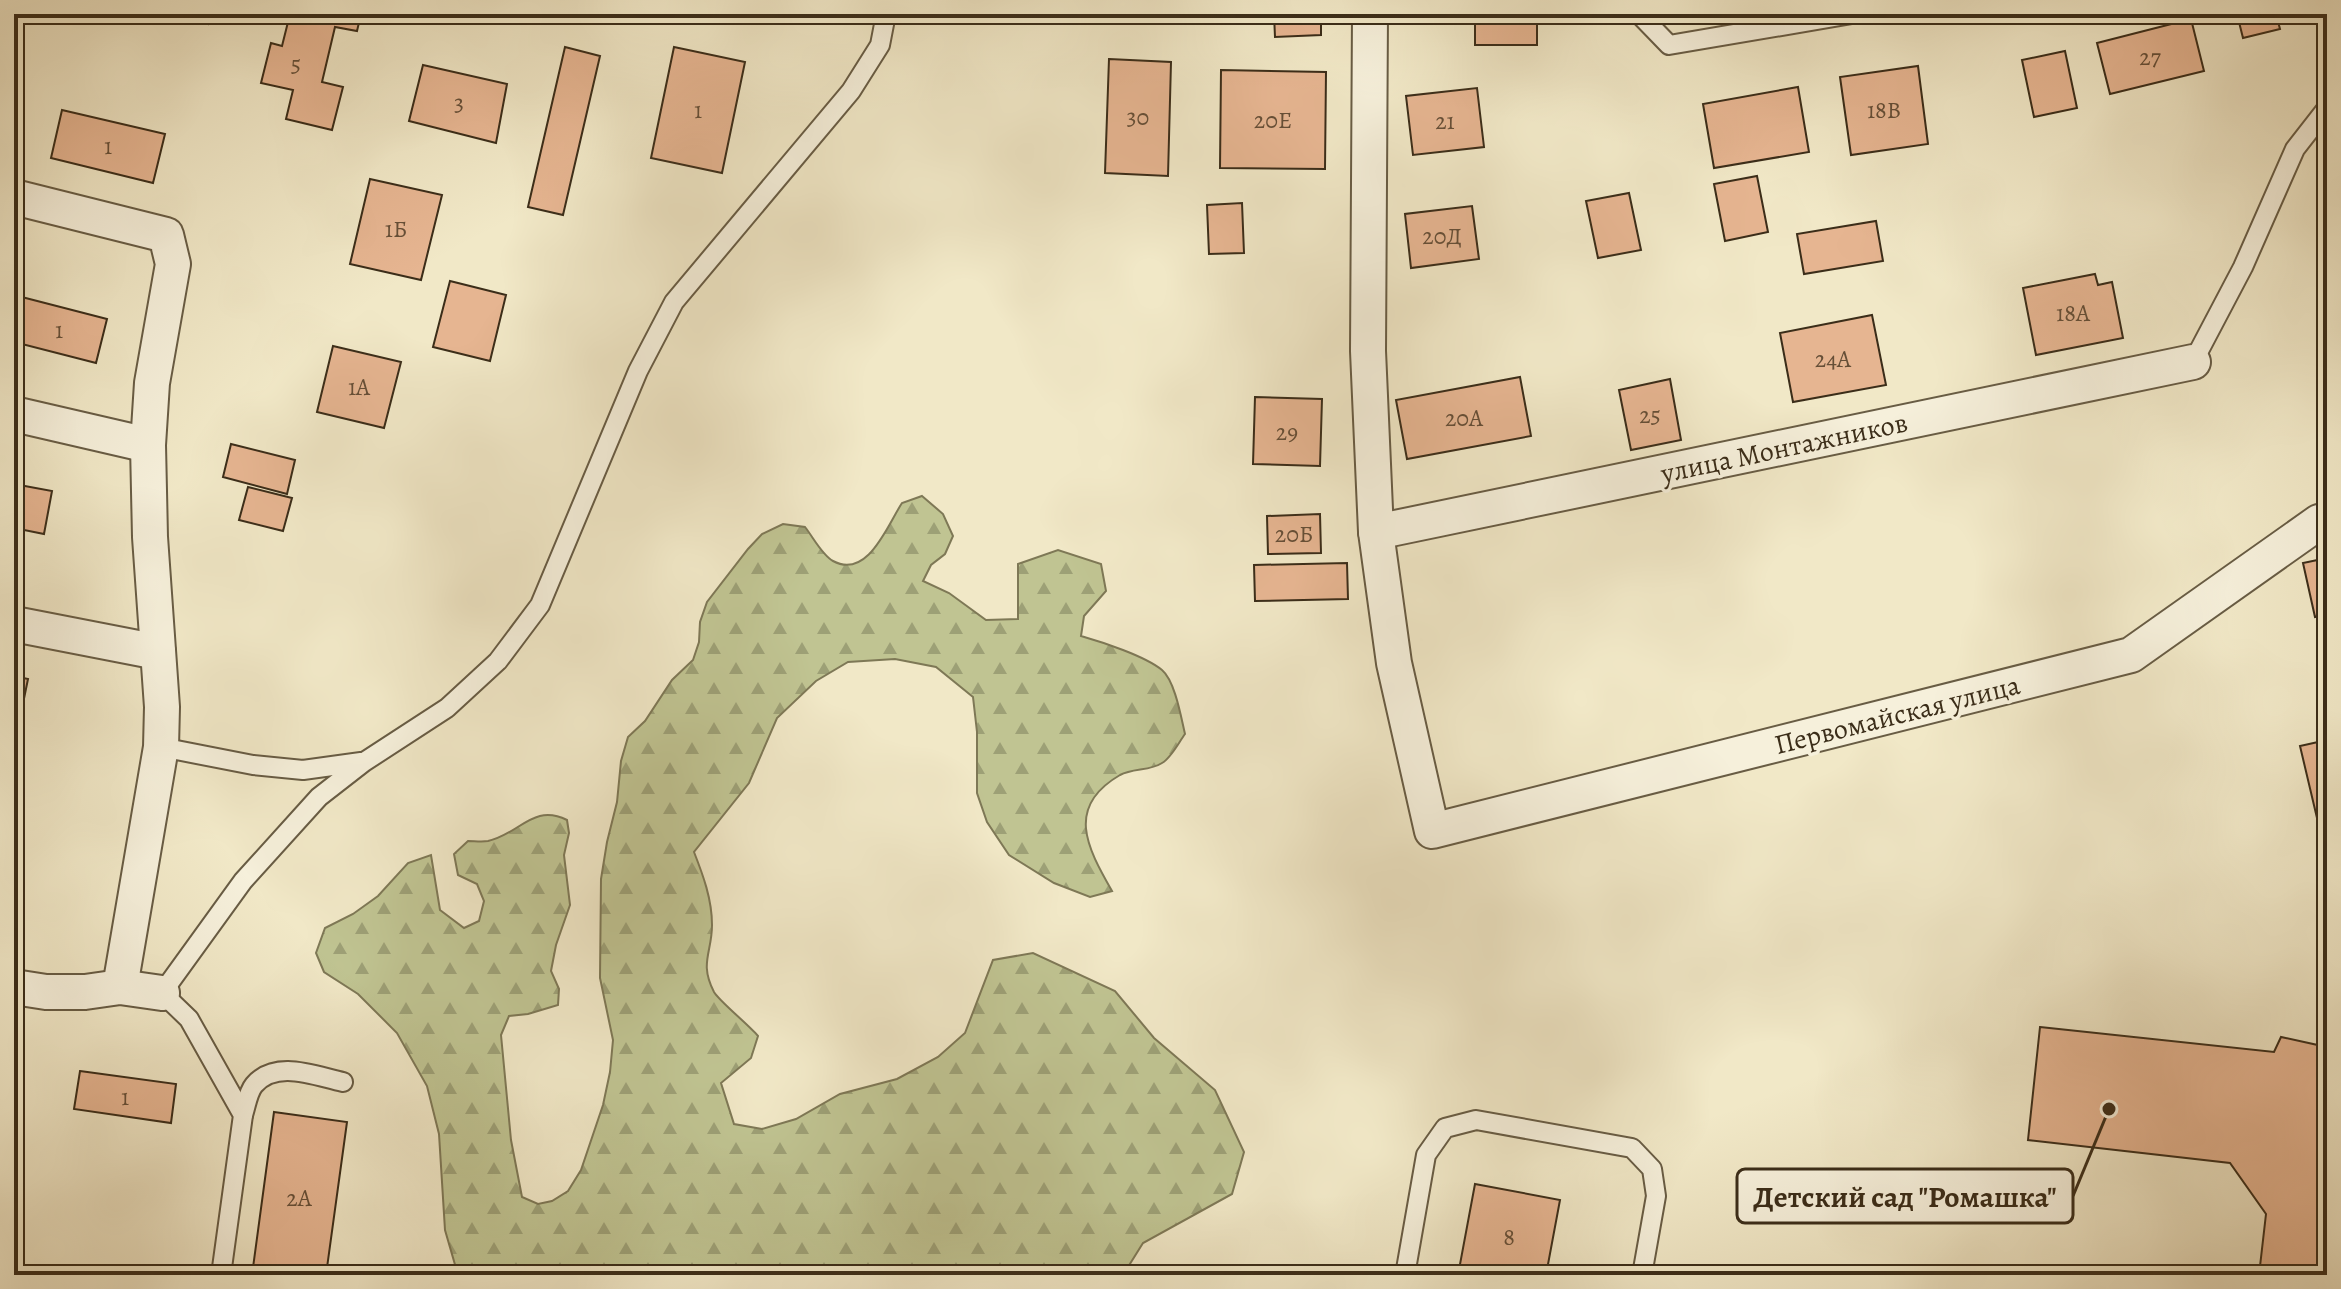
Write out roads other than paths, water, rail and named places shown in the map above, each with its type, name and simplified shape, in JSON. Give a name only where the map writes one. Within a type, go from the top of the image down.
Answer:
[{"type":"street","points":[[1370,14],[1368,351],[1376,532]]},
{"type":"street","points":[[14,197],[166,235],[173,264],[152,383],[148,445],[150,537],[162,707],[161,747],[120,987]]},
{"type":"street","name":"улица Монтажников","points":[[1376,532],[2193,362]]},
{"type":"street","points":[[14,414],[148,445]]},
{"type":"street","name":"Первомайская улица","points":[[1376,532],[1394,663],[1432,831],[2131,655],[2319,522],[2327,520]]},
{"type":"street","points":[[14,624],[158,652]]},
{"type":"street","points":[[14,987],[59,992],[120,987],[162,993]]},
{"type":"lane","points":[[243,1115],[189,1019],[162,993],[243,881],[319,797],[364,762],[447,708],[498,661],[540,605],[638,371],[674,302],[851,91],[880,45],[886,14]]},
{"type":"lane","points":[[1639,14],[1669,45],[1852,14]]},
{"type":"lane","points":[[2193,362],[2243,267],[2295,149],[2327,108]]},
{"type":"lane","points":[[161,747],[253,765],[303,770],[364,762]]},
{"type":"lane","points":[[221,1275],[243,1115],[252,1087],[268,1073],[290,1070],[343,1082]]},
{"type":"lane","points":[[1405,1275],[1426,1155],[1445,1128],[1476,1120],[1632,1148],[1652,1169],[1656,1196],[1642,1275]]},
{"type":"place","name":"Детский сад \"Ромашка\"","points":[[2109,1109]]}]
